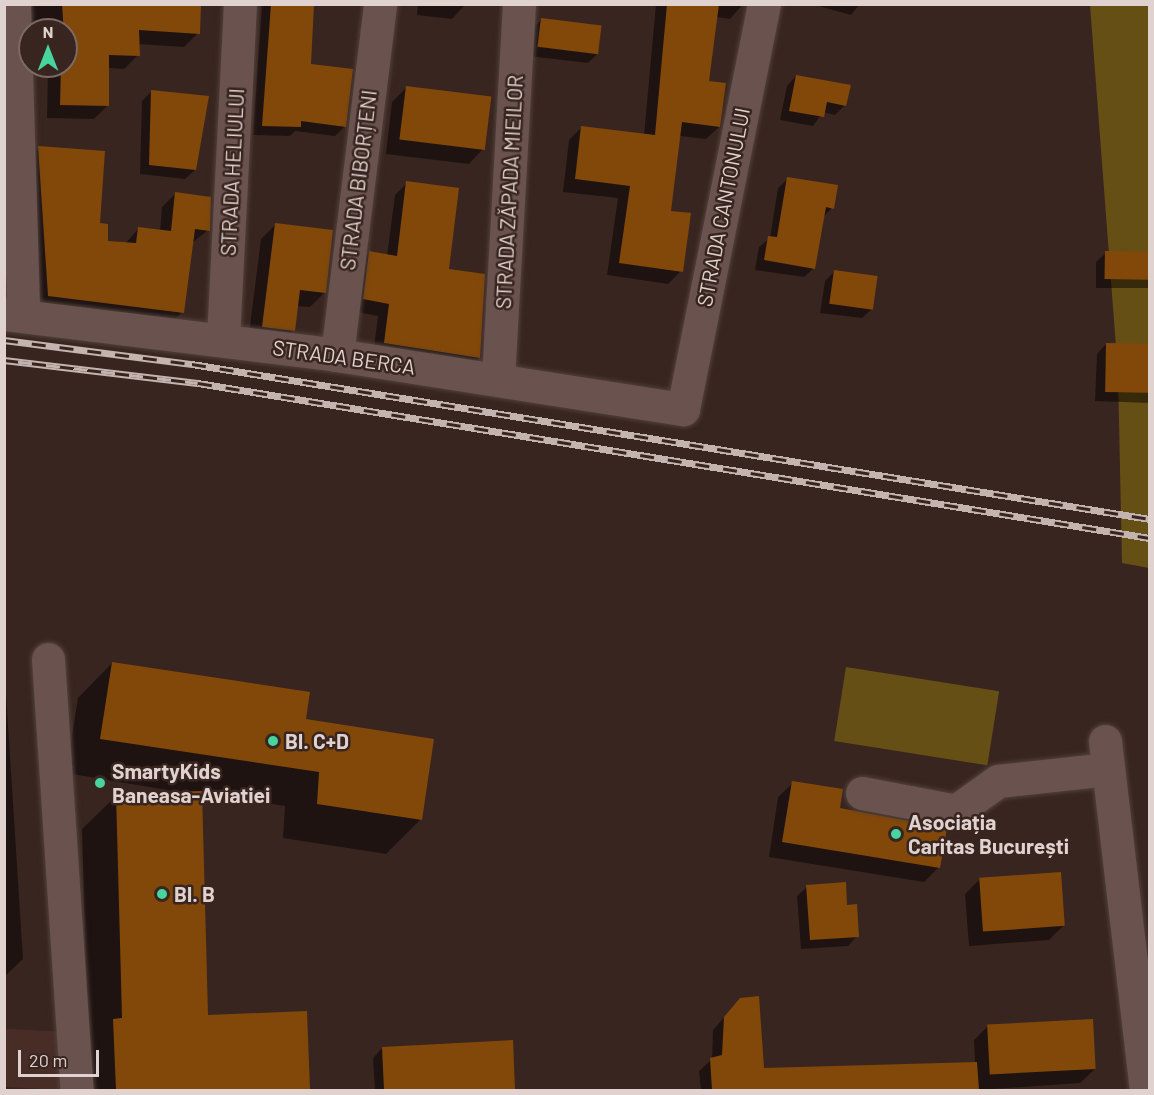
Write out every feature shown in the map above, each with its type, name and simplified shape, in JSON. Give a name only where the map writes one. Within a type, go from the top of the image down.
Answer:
[{"type":"street","points":[[14,4],[14,314]]},
{"type":"street","name":"STRADA HELIULUI","points":[[223,339],[240,4]]},
{"type":"street","name":"STRADA BIBORȚENI","points":[[337,355],[380,4]]},
{"type":"street","name":"STRADA ZĂPADA MIEILOR","points":[[498,379],[519,4]]},
{"type":"street","name":"STRADA CANTONULUI","points":[[683,409],[764,4]]},
{"type":"street","name":"STRADA BERCA","points":[[14,314],[337,355],[683,409]]},
{"type":"street","points":[[48,659],[77,1090]]},
{"type":"street","points":[[862,793],[956,811],[998,781],[1107,755],[1140,941],[1147,1088]]},
{"type":"shaded area","points":[[1090,5],[1149,5],[1149,568],[1122,563],[1118,373]]},
{"type":"shaded area","points":[[846,667],[999,691],[987,765],[834,741]]},
{"type":"shaded area","points":[[5,1029],[67,1032],[64,1090],[4,1087]]},
{"type":"building","points":[[62,4],[201,4],[200,34],[139,30],[140,56],[109,55],[109,106],[60,105],[61,78],[78,78],[78,18],[63,18]]},
{"type":"building","points":[[271,4],[314,4],[311,64],[353,69],[346,127],[301,121],[301,127],[262,126]]},
{"type":"building","points":[[667,4],[719,4],[709,81],[726,83],[720,127],[682,122],[671,211],[691,213],[683,272],[619,263],[630,186],[575,179],[581,126],[655,135]]},
{"type":"building","points":[[541,18],[602,25],[598,54],[537,47]]},
{"type":"building","points":[[796,75],[851,85],[846,106],[827,102],[824,117],[789,111]]},
{"type":"building","points":[[406,86],[491,96],[485,150],[399,140]]},
{"type":"building","points":[[151,90],[209,96],[196,170],[149,165]]},
{"type":"building","points":[[38,146],[105,151],[100,223],[108,224],[108,241],[136,243],[138,227],[171,231],[175,192],[211,197],[210,231],[195,229],[184,313],[48,296]]},
{"type":"building","points":[[787,177],[838,185],[834,209],[826,207],[815,269],[764,260],[768,236],[777,237]]},
{"type":"building","points":[[406,181],[459,188],[449,269],[485,274],[480,358],[384,343],[389,304],[363,299],[369,251],[397,256]]},
{"type":"building","points":[[275,223],[333,230],[326,293],[300,290],[295,331],[262,327]]},
{"type":"building","points":[[1105,251],[1149,252],[1149,280],[1105,279]]},
{"type":"building","points":[[834,270],[878,276],[873,310],[829,304]]},
{"type":"building","points":[[1106,343],[1149,344],[1148,393],[1105,392]]},
{"type":"building","name":"Bl. C+D","points":[[112,662],[310,692],[306,719],[434,739],[422,820],[317,804],[319,772],[100,739]]},
{"type":"building","points":[[792,781],[843,789],[840,808],[947,828],[940,868],[782,842]]},
{"type":"building","points":[[202,791],[208,1015],[307,1011],[310,1090],[116,1090],[113,1019],[122,1018],[116,793]]},
{"type":"building","points":[[1061,872],[1065,926],[983,932],[979,878]]},
{"type":"building","points":[[846,882],[847,905],[857,904],[859,937],[810,940],[806,885]]},
{"type":"building","points":[[759,996],[764,1068],[977,1062],[979,1090],[712,1090],[710,1058],[722,1055],[724,1017],[740,998]]},
{"type":"building","points":[[1093,1019],[1096,1069],[990,1074],[987,1025]]},
{"type":"building","points":[[513,1040],[515,1090],[384,1090],[382,1047]]},
{"type":"railway","points":[[4,340],[192,364],[1150,519]]},
{"type":"railway","points":[[4,360],[198,383],[1150,538]]},
{"type":"place","name":"Bl. C+D","points":[[273,741]]},
{"type":"place","name":"SmartyKids Baneasa-Aviatiei","points":[[100,783]]},
{"type":"place","name":"Asociația Caritas București","points":[[896,834]]},
{"type":"place","name":"Bl. B","points":[[162,894]]}]
